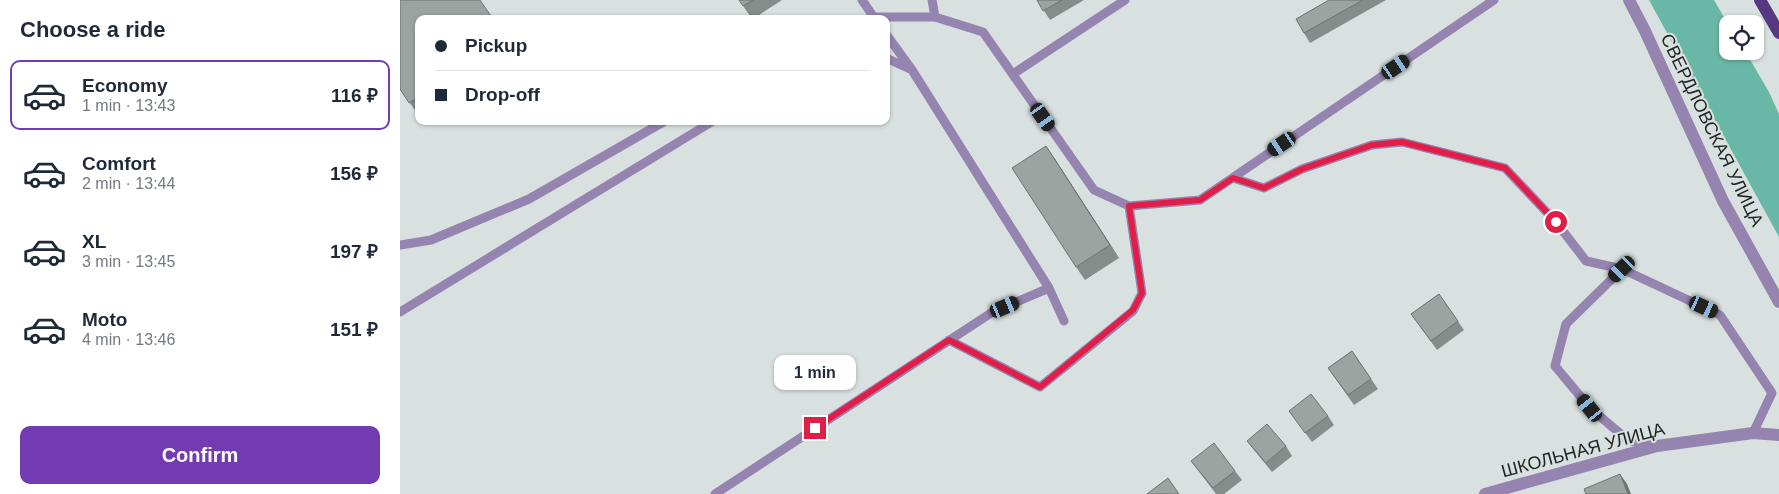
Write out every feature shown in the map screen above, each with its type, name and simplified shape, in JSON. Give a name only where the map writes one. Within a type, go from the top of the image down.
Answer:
[{"type":"main road","points":[[1760,0],[1779,33]]},
{"type":"street","name":"СВЕРДЛОВСКАЯ УЛИЦА","points":[[1629,0],[1723,201],[1779,302]]},
{"type":"street","name":"ШКОЛЬНАЯ УЛИЦА","points":[[1485,494],[1657,446],[1753,433],[1779,435]]},
{"type":"lane","points":[[862,0],[870,15]]},
{"type":"lane","points":[[932,0],[935,17]]},
{"type":"lane","points":[[1013,74],[1125,0]]},
{"type":"lane","points":[[890,18],[935,17],[984,32],[1094,190],[1129,206],[1200,200],[1494,0]]},
{"type":"lane","points":[[890,40],[912,70],[1049,288],[1064,321]]},
{"type":"lane","points":[[890,60],[912,70]]},
{"type":"lane","points":[[400,245],[431,240],[529,199],[658,125]]},
{"type":"lane","points":[[400,312],[706,125]]},
{"type":"lane","points":[[1233,178],[1264,188],[1302,169],[1372,145],[1402,142],[1505,168],[1556,222],[1586,261],[1622,269],[1720,315],[1772,393],[1753,433]]},
{"type":"lane","points":[[949,340],[1040,387],[1133,310],[1142,293],[1129,206]]},
{"type":"lane","points":[[1622,269],[1566,324],[1555,366],[1590,408],[1629,442],[1657,446]]},
{"type":"lane","points":[[715,494],[991,313],[1049,288]]},
{"type":"green space","points":[[1649,0],[1714,0],[1723,15],[1719,15],[1719,60],[1750,60],[1769,92],[1779,114],[1779,237]]},
{"type":"building","points":[[400,0],[480,0],[490,15],[415,15],[415,99],[409,103],[400,89]]},
{"type":"building","points":[[739,0],[753,0],[743,6]]},
{"type":"building","points":[[1037,0],[1062,0],[1043,11]]},
{"type":"building","points":[[1329,0],[1363,0],[1304,33],[1296,19]]},
{"type":"building","points":[[1046,146],[1110,245],[1076,267],[1012,168]]},
{"type":"building","points":[[1439,294],[1458,321],[1431,341],[1411,314]]},
{"type":"building","points":[[1352,351],[1371,379],[1348,395],[1328,368]]},
{"type":"building","points":[[1311,394],[1328,416],[1305,433],[1289,411]]},
{"type":"building","points":[[1267,424],[1286,446],[1266,463],[1247,441]]},
{"type":"building","points":[[1214,443],[1235,471],[1213,488],[1191,461]]},
{"type":"building","points":[[1620,474],[1628,494],[1586,494],[1584,489]]},
{"type":"building","points":[[1168,478],[1179,494],[1147,494]]},
{"type":"route","points":[[815,428],[949,340],[1040,387],[1072,363],[1133,310],[1142,293],[1140,268],[1129,206],[1200,200],[1233,178],[1264,188],[1302,169],[1372,145],[1402,142],[1505,168],[1556,222]]}]
